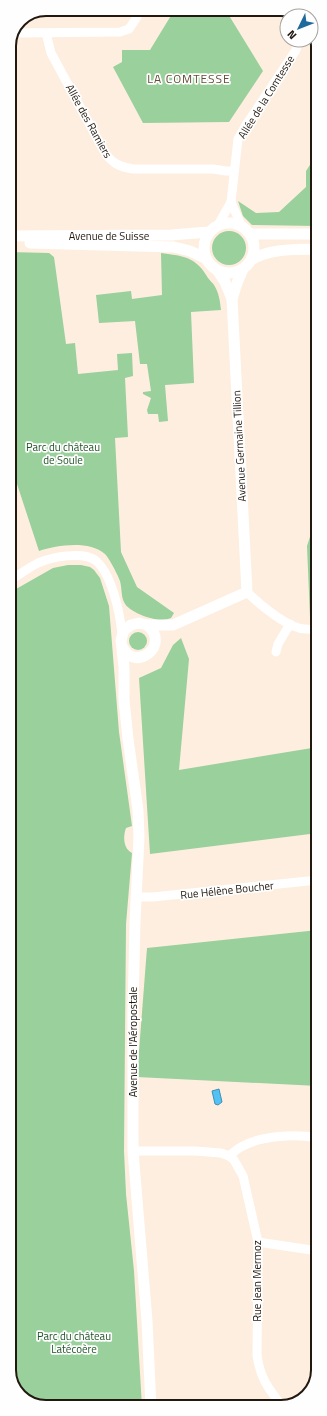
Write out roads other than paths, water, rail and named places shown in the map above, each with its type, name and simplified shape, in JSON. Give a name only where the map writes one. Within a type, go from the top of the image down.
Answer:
[{"type":"street","points":[[18,34],[120,32],[129,29],[137,17]]},
{"type":"street","name":"Allée des Ramiers","points":[[46,33],[51,53],[104,152],[113,162],[133,169],[213,168],[234,171]]},
{"type":"street","name":"Allée de la Comtesse","points":[[218,225],[231,202],[237,145],[240,134],[297,48]]},
{"type":"street","name":"Allée de la Comtesse","points":[[231,202],[241,226]]},
{"type":"street","points":[[251,260],[254,244],[250,234],[241,226],[229,222],[218,225],[209,232],[206,237],[203,247],[205,258],[210,265],[218,270],[231,274],[243,269],[251,260],[273,251],[311,249]]},
{"type":"street","name":"Avenue de Suisse","points":[[16,236],[171,235],[209,232]]},
{"type":"street","points":[[250,234],[311,234]]},
{"type":"street","name":"Avenue de Suisse","points":[[16,243],[174,247],[190,251],[205,258]]},
{"type":"street","name":"Avenue Germaine Tillion","points":[[232,299],[243,269]]},
{"type":"street","name":"Avenue Germaine Tillion","points":[[218,270],[232,299],[247,592]]},
{"type":"street","points":[[16,577],[49,559],[76,556],[87,557],[94,560],[102,568],[110,585],[120,614],[122,646],[128,655],[135,658],[143,657]]},
{"type":"street","points":[[124,677],[135,664],[151,652],[161,636],[173,625],[247,592],[262,607],[290,624],[301,629],[311,629]]},
{"type":"street","points":[[122,634],[127,627],[139,623],[146,626],[154,635],[155,644]]},
{"type":"street","points":[[276,652],[278,644],[290,624]]},
{"type":"street","points":[[146,626],[173,625]]},
{"type":"street","name":"Avenue de l'Aéropostale","points":[[122,646],[125,716],[138,810],[139,837],[133,1011],[133,1151],[147,1321],[151,1400]]},
{"type":"street","name":"Rue Hélène Boucher","points":[[136,897],[153,897],[311,881]]},
{"type":"street","points":[[133,1151],[213,1152],[229,1156],[241,1146],[257,1140],[285,1136],[311,1138]]},
{"type":"street","name":"Rue Jean Mermoz","points":[[229,1156],[234,1160],[243,1176],[258,1242],[258,1365],[265,1383],[278,1400]]},
{"type":"street","points":[[258,1242],[311,1250]]},
{"type":"water","points":[[219,1089],[222,1102],[218,1105],[215,1104],[212,1091]]},
{"type":"district","name":"LA COMTESSE","points":[[189,78]]},
{"type":"park label","name":"Parc du château de Soule","points":[[63,453]]},
{"type":"park label","name":"Parc du château Latécoère","points":[[74,1342]]}]
